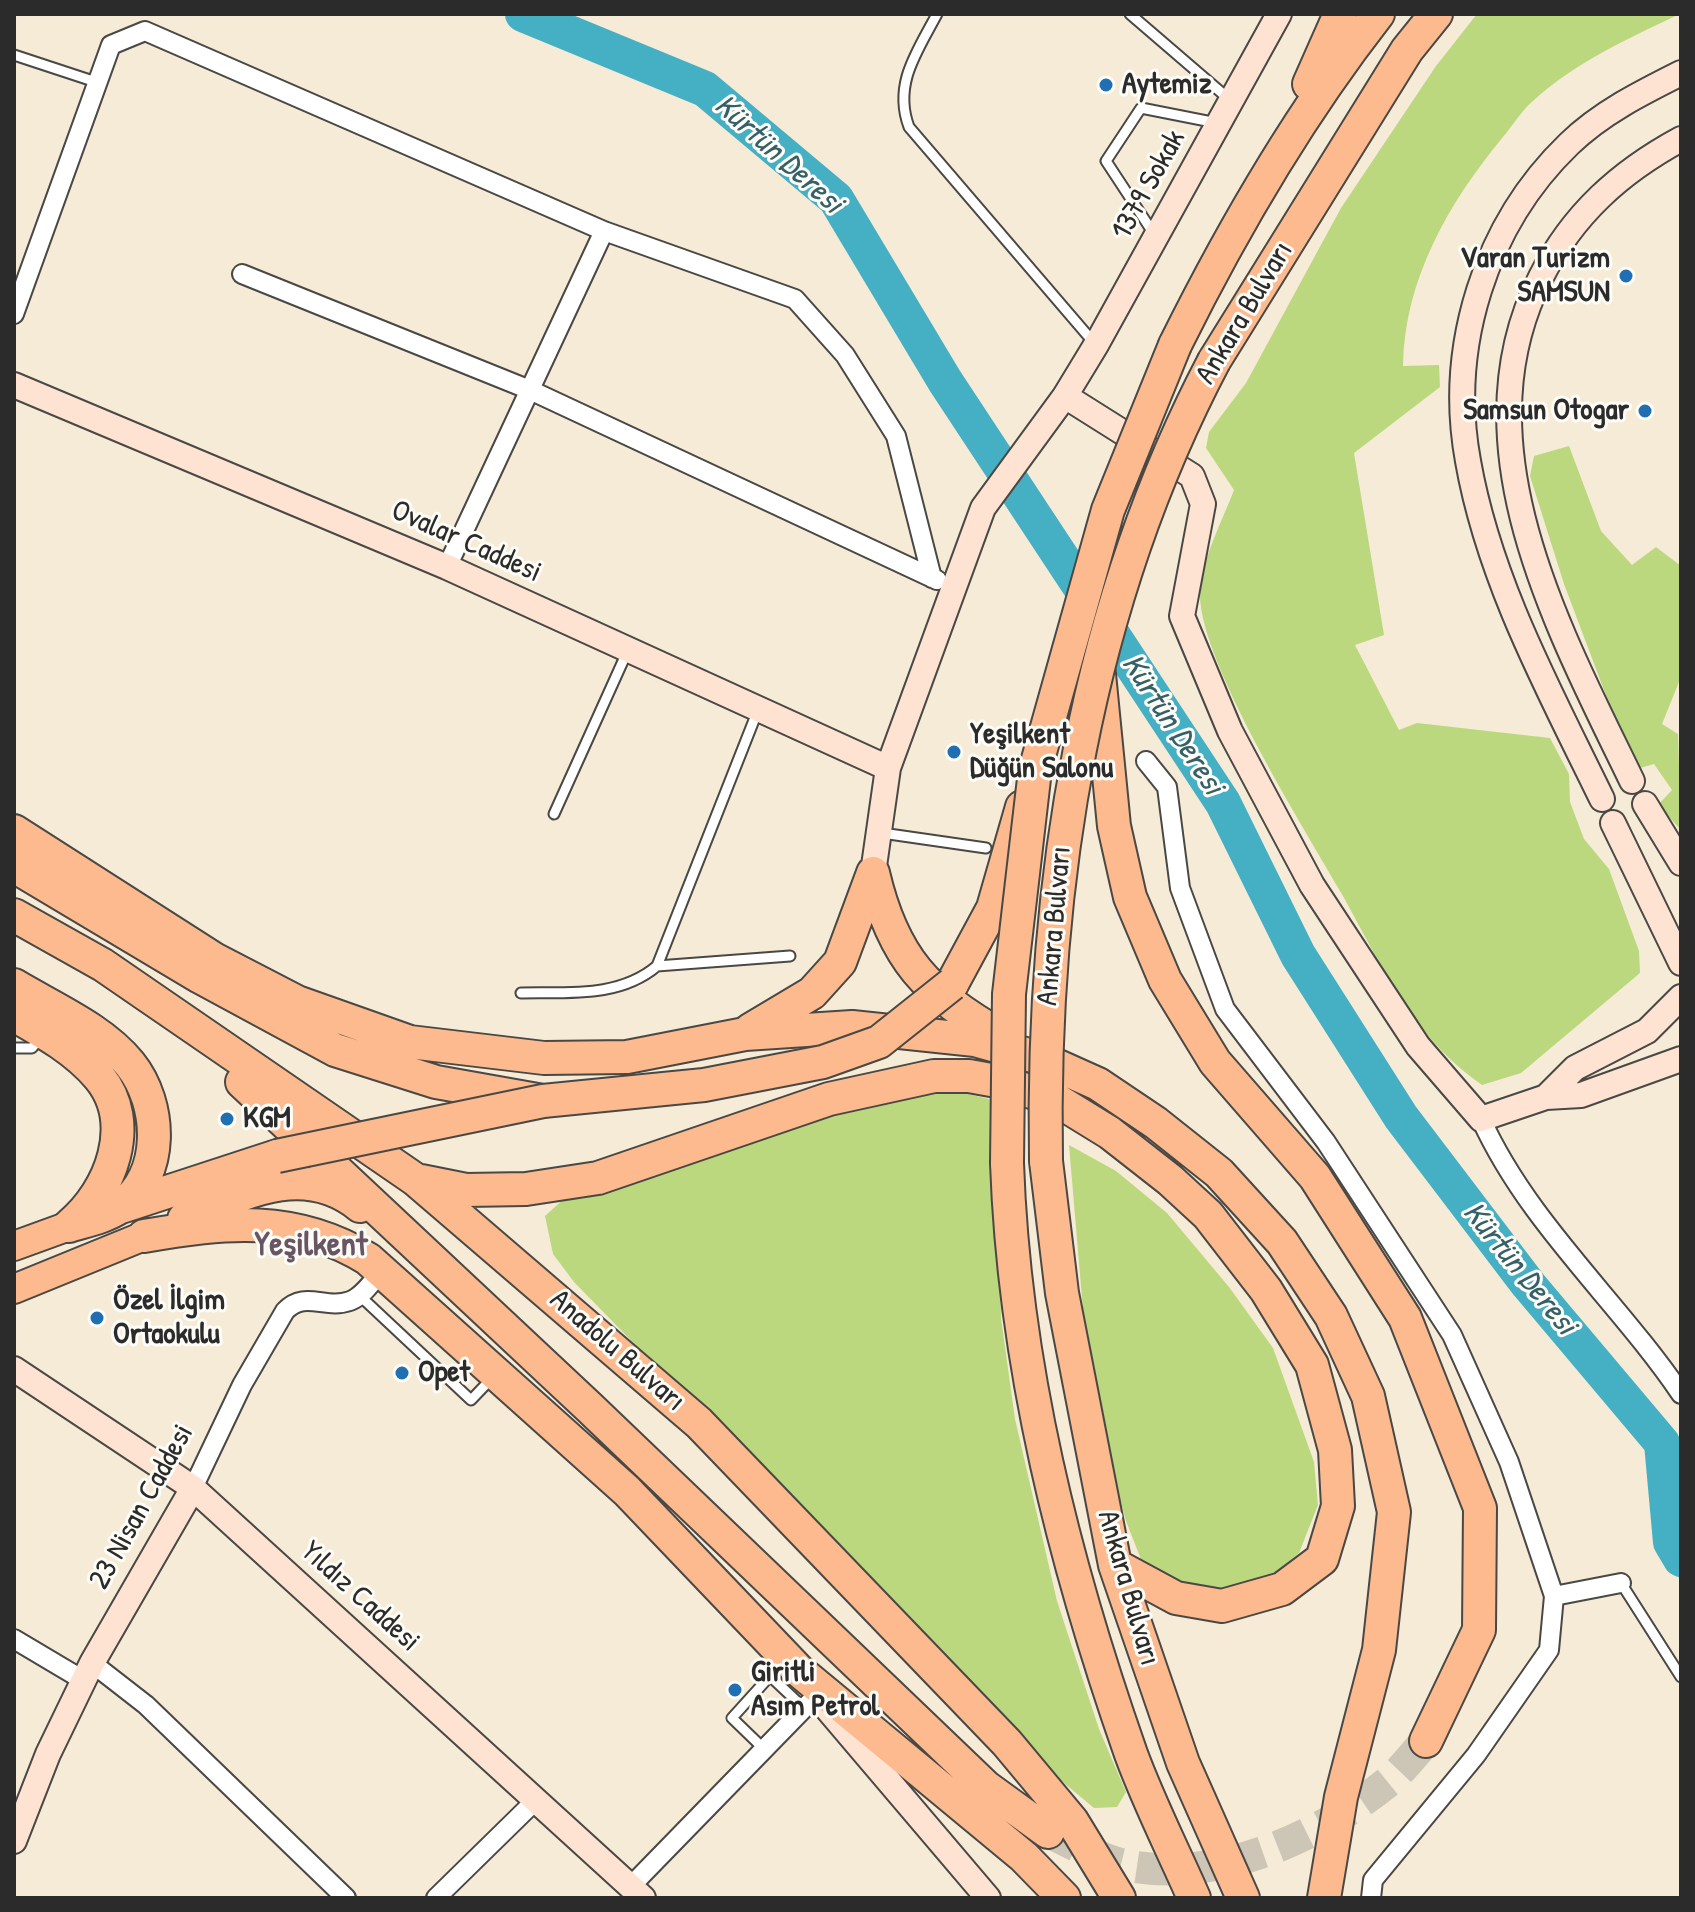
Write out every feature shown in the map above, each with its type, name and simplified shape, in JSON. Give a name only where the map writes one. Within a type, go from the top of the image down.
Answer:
[{"type":"highway","points":[[1281,158],[1315,67],[1340,14]]},
{"type":"highway","name":"Ankara Bulvarı","points":[[1194,1898],[1132,1756],[1086,1615],[1049,1479],[1018,1319],[1007,1163],[1009,994],[1035,770],[1108,510],[1175,345],[1211,273],[1334,69],[1378,14]]},
{"type":"highway","name":"Ankara Bulvarı","points":[[1243,1898],[1183,1763],[1115,1565],[1062,1293],[1046,1161],[1048,972],[1061,849],[1081,742],[1150,503],[1177,432],[1214,361],[1381,89],[1436,14]]},
{"type":"highway","points":[[1099,672],[1114,826],[1130,897],[1165,980],[1215,1062],[1315,1177],[1405,1318],[1480,1508],[1479,1630],[1426,1741]]},
{"type":"highway","points":[[69,1226],[277,1156],[543,1101],[704,1085],[823,1062],[879,1042],[926,1009],[958,974],[993,908],[1035,770]]},
{"type":"highway","points":[[17,840],[66,896],[200,977],[335,1050],[436,1082],[543,1101]]},
{"type":"highway","points":[[17,840],[214,959],[297,1002],[410,1042],[544,1058],[613,1057],[745,1034],[852,1027],[975,1040],[1040,1058]]},
{"type":"highway","points":[[745,1034],[812,993],[840,962],[873,873]]},
{"type":"highway","points":[[873,873],[882,912],[897,943],[925,984],[961,1013],[1040,1058],[1098,1084],[1156,1123],[1219,1173],[1290,1254],[1331,1316],[1368,1396],[1394,1512],[1379,1650],[1341,1797],[1324,1898]]},
{"type":"highway","name":"Anadolu Bulvarı","points":[[14,915],[125,980],[416,1180],[699,1423],[1007,1743],[1072,1821],[1119,1898]]},
{"type":"highway","points":[[125,980],[292,1126],[986,1787],[1048,1832]]},
{"type":"highway","points":[[14,985],[110,1044],[140,1079],[156,1134],[140,1187],[120,1207]]},
{"type":"highway","points":[[14,1015],[45,1033],[100,1078],[113,1103],[118,1130],[113,1161],[90,1209],[69,1226]]},
{"type":"highway","points":[[416,1180],[466,1190],[526,1189],[598,1178],[829,1099],[934,1076],[969,1076],[1002,1082],[1058,1101],[1110,1133],[1170,1180],[1208,1215],[1266,1290],[1312,1365],[1335,1450],[1338,1506],[1322,1559],[1282,1589],[1222,1606],[1176,1598],[1115,1565]]},
{"type":"highway","points":[[144,1236],[257,1187],[314,1182],[356,1202],[490,1314]]},
{"type":"highway","points":[[144,1236],[211,1224],[288,1226],[338,1241],[381,1271],[627,1491],[798,1670],[814,1698],[1024,1857],[1064,1898]]},
{"type":"main road","points":[[14,1246],[69,1226]]},
{"type":"main road","points":[[14,1289],[144,1236]]},
{"type":"street","name":"1379 Sokak","points":[[873,873],[888,768],[983,508],[1062,399],[1096,345],[1279,14]]},
{"type":"street","points":[[14,314],[111,45],[145,31],[604,231],[795,299],[845,355],[896,436],[932,578]]},
{"type":"street","points":[[1602,799],[1525,642],[1493,552],[1468,462],[1461,392],[1469,323],[1490,257],[1524,196],[1569,144],[1624,101],[1681,73]]},
{"type":"street","points":[[1632,781],[1581,676],[1538,571],[1515,481],[1507,421],[1511,375],[1529,302],[1556,247],[1594,200],[1641,161],[1681,139]]},
{"type":"street","points":[[447,567],[604,231]]},
{"type":"street","points":[[242,274],[530,390],[954,588]]},
{"type":"street","name":"Ovalar Caddesi","points":[[14,385],[447,567],[888,768]]},
{"type":"street","points":[[1062,399],[1192,476],[1203,504],[1182,616],[1230,731],[1312,885],[1418,1046],[1481,1119],[1497,1153],[1526,1196],[1681,1394]]},
{"type":"street","points":[[1146,761],[1167,787],[1180,888],[1225,1009],[1326,1142],[1452,1335],[1509,1462],[1554,1596],[1549,1650],[1476,1755],[1373,1880],[1371,1898]]},
{"type":"street","points":[[1645,804],[1681,863]]},
{"type":"street","points":[[1613,823],[1681,963]]},
{"type":"street","points":[[1546,1097],[1575,1068],[1647,1031],[1681,997]]},
{"type":"street","points":[[1481,1119],[1546,1097],[1581,1095],[1681,1059]]},
{"type":"street","points":[[359,1295],[381,1271]]},
{"type":"street","name":"23 Nisan Caddesi","points":[[14,1841],[48,1754],[88,1672],[193,1488],[242,1385],[285,1311],[294,1302],[335,1303],[359,1295]]},
{"type":"street","name":"Yıldız Caddesi","points":[[14,1369],[193,1488],[636,1892]]},
{"type":"street","points":[[1554,1596],[1621,1583]]},
{"type":"street","points":[[14,1639],[88,1672],[146,1705],[346,1898]]},
{"type":"street","points":[[636,1892],[814,1698],[988,1898]]},
{"type":"street","points":[[436,1898],[536,1800]]},
{"type":"lane","points":[[937,14],[903,79],[902,109],[909,127],[1096,345]]},
{"type":"lane","points":[[1130,14],[1226,113]]},
{"type":"lane","points":[[14,55],[96,82]]},
{"type":"lane","points":[[1156,237],[1106,161],[1141,108],[1226,113]]},
{"type":"lane","points":[[554,814],[628,650]]},
{"type":"lane","points":[[521,993],[597,991],[638,982],[657,966],[758,710]]},
{"type":"lane","points":[[878,833],[986,848]]},
{"type":"lane","points":[[657,966],[790,956]]},
{"type":"lane","points":[[14,1048],[32,1048],[45,1033]]},
{"type":"lane","points":[[359,1295],[471,1400],[497,1373]]},
{"type":"lane","points":[[1621,1583],[1681,1677]]},
{"type":"lane","points":[[764,1749],[732,1718],[770,1676],[814,1698]]},
{"type":"green space","points":[[1477,14],[1680,14],[1604,52],[1550,86],[1526,108],[1483,162],[1433,244],[1411,303],[1405,334],[1403,366],[1439,365],[1440,387],[1354,453],[1384,635],[1355,645],[1399,730],[1417,723],[1550,738],[1569,774],[1570,802],[1584,839],[1609,869],[1639,951],[1640,973],[1521,1073],[1482,1085],[1428,1035],[1379,963],[1235,703],[1205,625],[1200,595],[1208,555],[1234,490],[1206,448],[1209,432],[1246,383],[1341,208],[1436,66]]},
{"type":"green space","points":[[1569,446],[1601,531],[1632,565],[1656,547],[1681,566],[1681,677],[1662,724],[1678,734],[1681,830],[1658,805],[1672,790],[1654,764],[1640,768],[1616,722],[1564,584],[1530,476],[1534,456]]},
{"type":"green space","points":[[931,1085],[997,1101],[1001,1318],[1015,1419],[1057,1601],[1099,1729],[1126,1792],[1117,1807],[1094,1808],[1058,1778],[574,1282],[553,1254],[545,1216],[567,1196]]},
{"type":"green space","points":[[1069,1145],[1116,1171],[1167,1213],[1229,1287],[1273,1348],[1314,1462],[1318,1505],[1299,1553],[1268,1578],[1225,1589],[1174,1586],[1142,1562],[1126,1521],[1104,1441],[1087,1357]]},
{"type":"waterway","name":"Kürtün Deresi","points":[[523,14],[705,89],[836,199],[945,381],[1223,803],[1298,955],[1401,1117],[1528,1284],[1662,1443],[1671,1542],[1681,1559]]},
{"type":"tunnel","points":[[1048,1832],[1121,1864],[1156,1869],[1191,1868],[1227,1862],[1262,1852],[1330,1822],[1388,1782],[1426,1741]]},
{"type":"place","name":"Aytemiz","points":[[1106,85]]},
{"type":"place","name":"Varan Turizm SAMSUN","points":[[1626,276]]},
{"type":"place","name":"Samsun Otogar","points":[[1645,411]]},
{"type":"place","name":"Yeşilkent Düğün Salonu","points":[[954,752]]},
{"type":"place","name":"KGM","points":[[227,1119]]},
{"type":"place","name":"Özel İlgim Ortaokulu","points":[[97,1318]]},
{"type":"place","name":"Opet","points":[[402,1373]]},
{"type":"place","name":"Giritli Asım Petrol","points":[[735,1690]]},
{"type":"district","name":"Yeşilkent","points":[[311,1246]]}]
